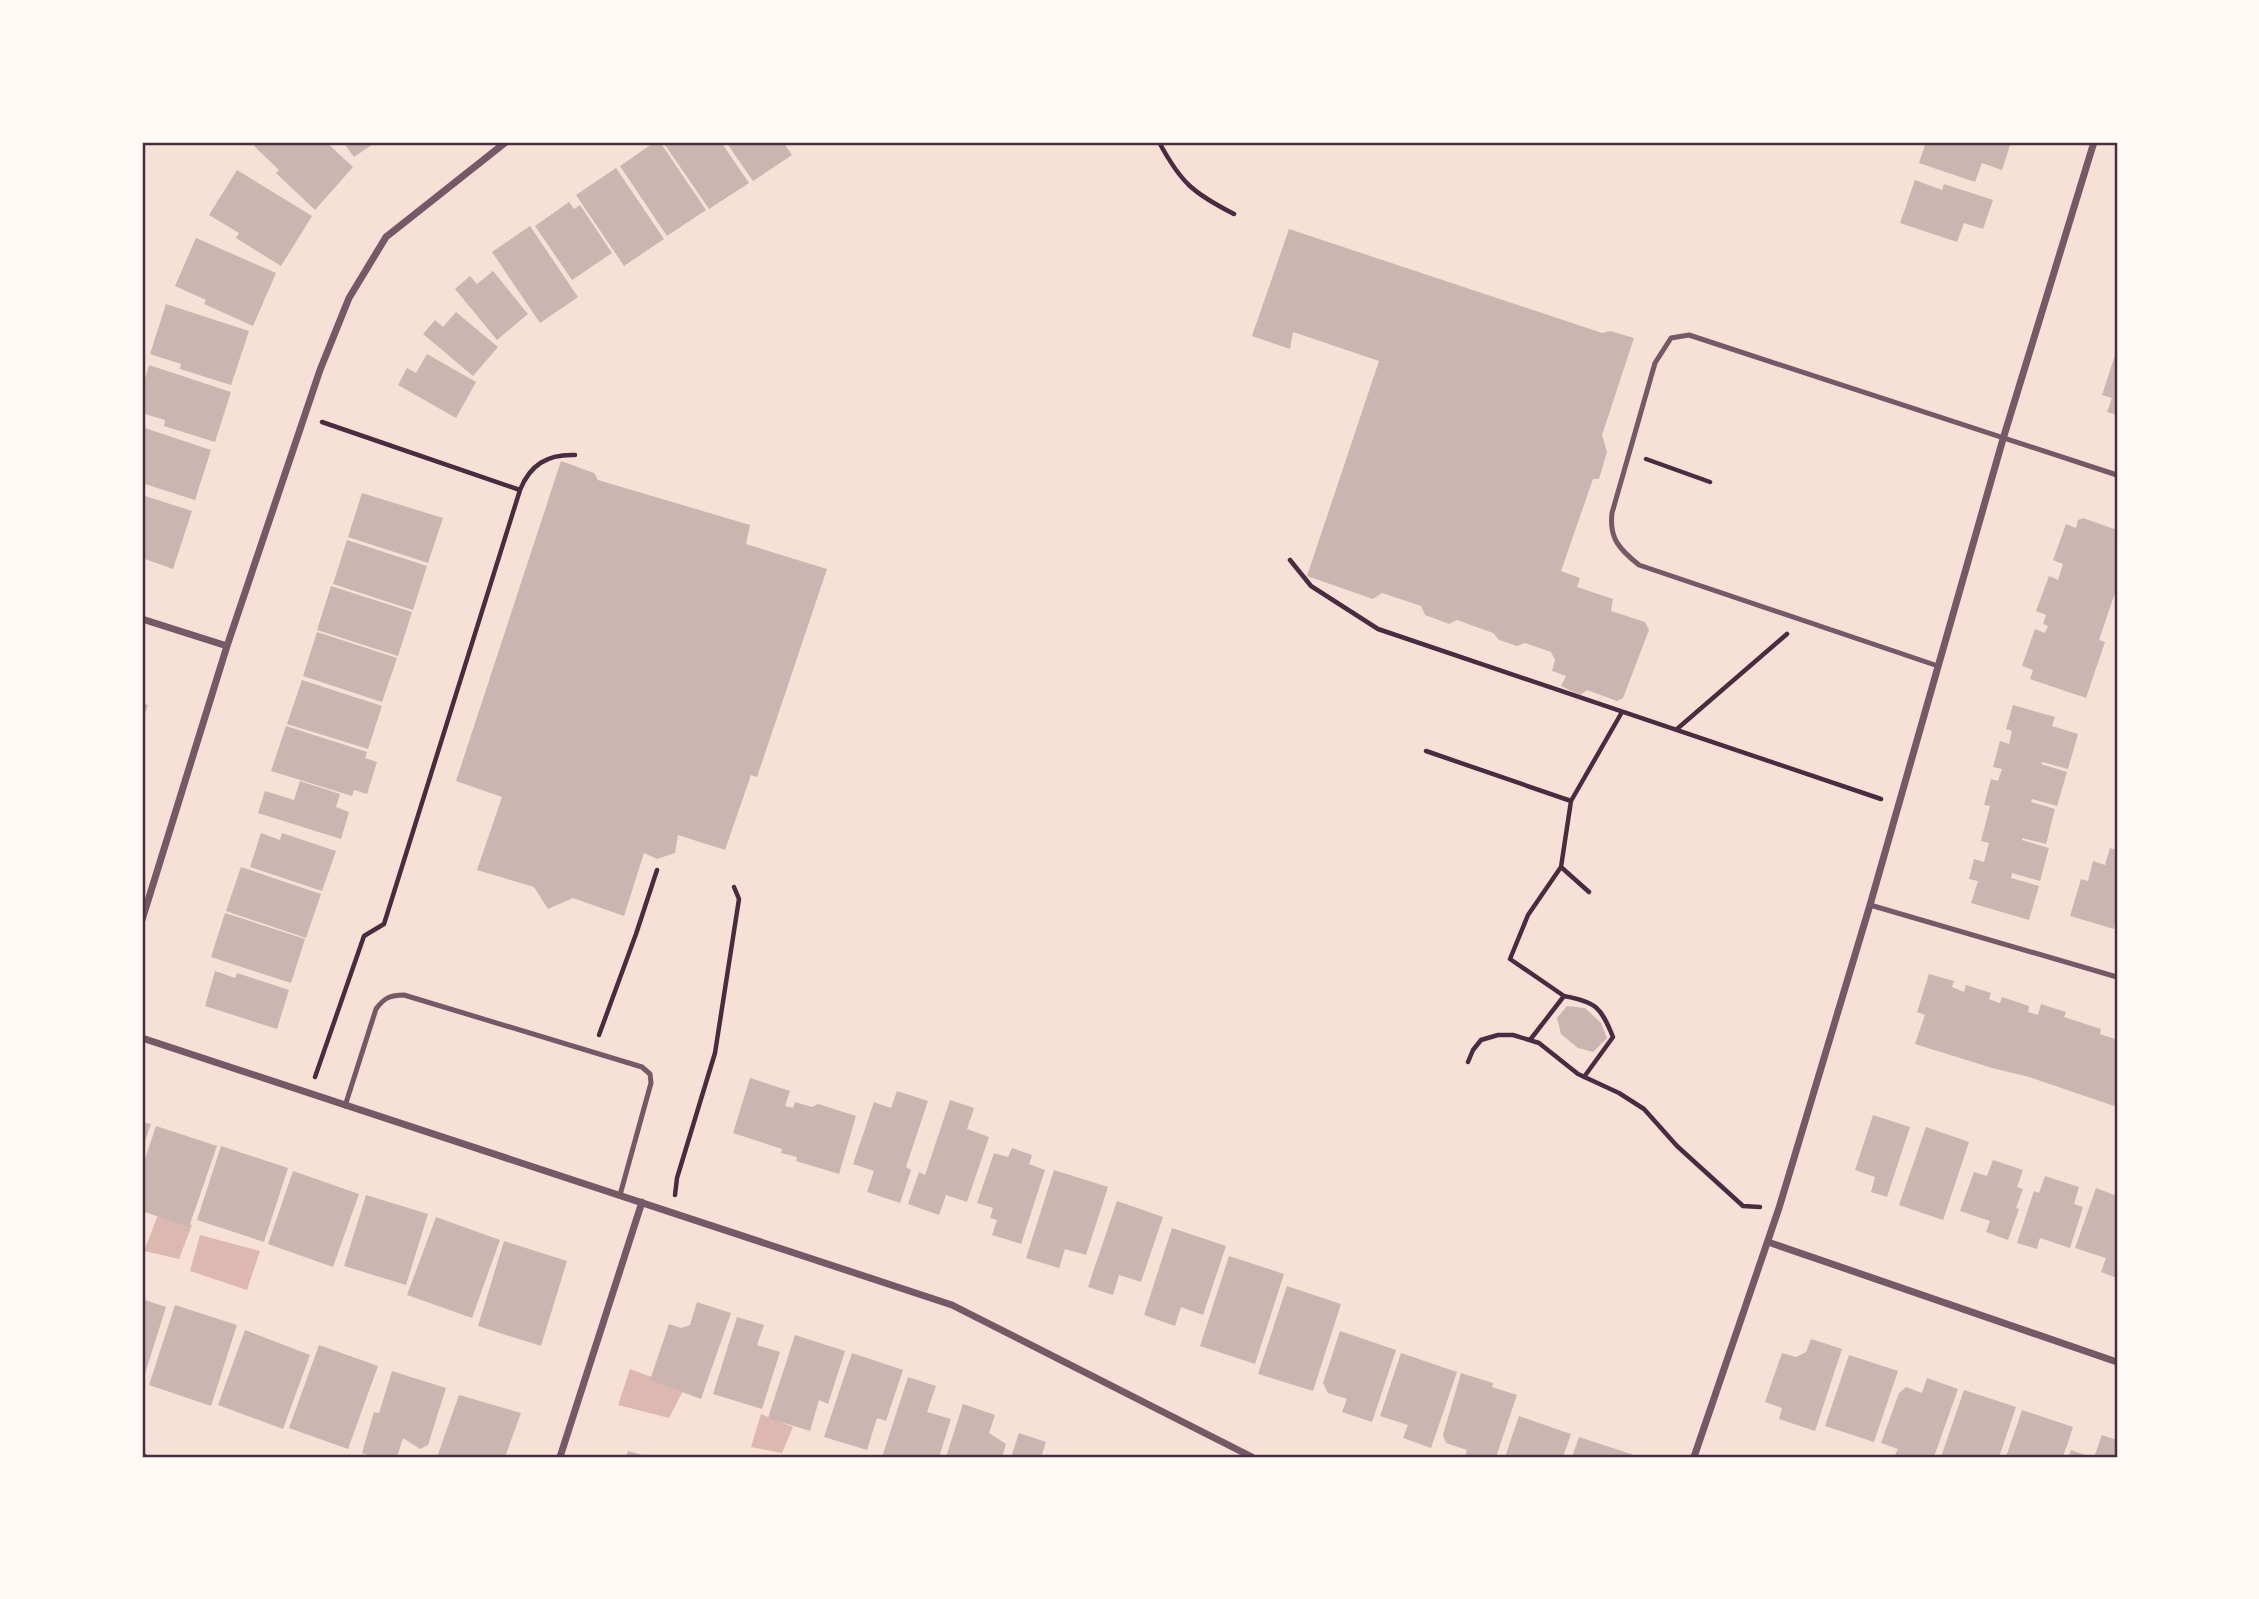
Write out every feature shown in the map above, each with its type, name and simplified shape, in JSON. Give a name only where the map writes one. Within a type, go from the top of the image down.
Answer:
[{"type":"street","points":[[142,920],[304,415],[349,298],[386,237],[506,142]]},
{"type":"street","points":[[1693,1457],[1779,1208],[1870,905],[2003,439],[2094,142]]},
{"type":"street","points":[[142,619],[228,646]]},
{"type":"street","points":[[142,1038],[953,1305],[1252,1457]]},
{"type":"street","points":[[560,1457],[642,1202]]},
{"type":"street","points":[[1768,1242],[2117,1362]]},
{"type":"lane","points":[[1938,666],[1639,565],[1623,552],[1610,530],[1612,513],[1655,363],[1671,338],[1689,335],[2117,475]]},
{"type":"lane","points":[[1870,905],[2117,977]]},
{"type":"lane","points":[[345,1106],[376,1009],[382,999],[393,995],[404,995],[642,1067],[650,1074],[651,1083],[620,1195]]},
{"type":"path","points":[[1159,142],[1175,171],[1201,197],[1234,214]]},
{"type":"path","points":[[304,415],[520,490]]},
{"type":"path","points":[[1629,453],[1710,482]]},
{"type":"path","points":[[309,1094],[363,936],[384,923],[525,477],[541,462],[560,454],[575,455]]},
{"type":"path","points":[[1290,560],[1311,586],[1378,629],[1899,805]]},
{"type":"path","points":[[1677,730],[1803,620]]},
{"type":"path","points":[[1584,1077],[1613,1038],[1605,1016],[1588,1001],[1564,996],[1510,959],[1528,915],[1562,867],[1571,801],[1622,712]]},
{"type":"path","points":[[1426,751],[1571,801]]},
{"type":"path","points":[[1562,867],[1589,892]]},
{"type":"path","points":[[593,1052],[657,870]]},
{"type":"path","points":[[673,1214],[677,1178],[715,1053],[739,899],[734,887]]},
{"type":"path","points":[[1531,1040],[1564,996]]},
{"type":"path","points":[[1468,1062],[1481,1040],[1498,1035],[1513,1035],[1539,1043],[1584,1077],[1619,1093],[1644,1109],[1677,1146],[1743,1206],[1779,1208]]},
{"type":"shaded area","points":[[158,1215],[192,1225],[179,1259],[144,1251]]},
{"type":"shaded area","points":[[200,1235],[260,1251],[247,1290],[190,1271]]},
{"type":"shaded area","points":[[630,1369],[684,1389],[669,1418],[618,1405]]},
{"type":"shaded area","points":[[761,1414],[793,1427],[782,1453],[751,1447]]},
{"type":"building","points":[[258,142],[326,142],[353,167],[315,210],[276,173],[279,170],[254,146]]},
{"type":"building","points":[[343,142],[376,142],[354,157]]},
{"type":"building","points":[[655,142],[660,142],[706,210],[667,236],[620,166]]},
{"type":"building","points":[[663,142],[721,142],[749,183],[709,209]]},
{"type":"building","points":[[726,142],[783,142],[792,155],[753,181]]},
{"type":"building","points":[[1926,142],[2011,142],[2002,170],[1982,163],[1975,182],[1919,163]]},
{"type":"building","points":[[616,168],[664,239],[624,266],[576,195]]},
{"type":"building","points":[[237,170],[312,216],[281,266],[236,238],[239,233],[209,215]]},
{"type":"building","points":[[1915,180],[1942,190],[1944,184],[1993,200],[1983,229],[1964,223],[1957,242],[1900,223]]},
{"type":"building","points":[[569,202],[574,209],[580,205],[612,253],[572,280],[535,226]]},
{"type":"building","points":[[530,226],[578,297],[540,323],[492,252]]},
{"type":"building","points":[[1289,229],[1602,333],[1610,331],[1634,338],[1602,435],[1607,452],[1599,479],[1593,479],[1561,571],[1580,578],[1577,587],[1613,599],[1611,611],[1645,622],[1649,630],[1623,698],[1617,701],[1587,690],[1580,695],[1561,686],[1566,676],[1552,671],[1555,660],[1551,652],[1525,643],[1517,646],[1499,640],[1493,633],[1457,620],[1449,624],[1425,615],[1421,606],[1382,593],[1373,599],[1307,576],[1379,361],[1293,332],[1290,349],[1252,336]]},
{"type":"building","points":[[196,238],[276,273],[253,326],[204,304],[206,300],[175,286]]},
{"type":"building","points":[[493,271],[528,314],[497,340],[455,289],[470,276],[477,284]]},
{"type":"building","points":[[166,304],[249,331],[231,385],[180,369],[181,364],[150,354]]},
{"type":"building","points":[[456,312],[498,347],[473,376],[423,334],[435,320],[443,327]]},
{"type":"building","points":[[2117,349],[2117,415],[2107,412],[2112,398],[2102,395]]},
{"type":"building","points":[[427,354],[476,382],[456,418],[398,385],[407,368],[416,373]]},
{"type":"building","points":[[149,365],[231,392],[215,442],[164,426],[165,420],[142,413],[142,389]]},
{"type":"building","points":[[142,427],[211,450],[195,500],[142,483]]},
{"type":"building","points":[[561,461],[594,473],[598,480],[750,525],[746,544],[827,569],[757,777],[751,775],[725,850],[678,835],[675,853],[657,859],[644,853],[624,916],[573,898],[548,909],[534,887],[477,870],[502,797],[456,781]]},
{"type":"building","points":[[362,493],[443,518],[428,563],[348,537]]},
{"type":"building","points":[[142,495],[192,511],[173,569],[142,558]]},
{"type":"building","points":[[2083,518],[2117,530],[2117,587],[2099,640],[2105,642],[2086,698],[2030,679],[2033,670],[2022,666],[2035,629],[2045,633],[2048,626],[2043,624],[2046,615],[2036,611],[2049,576],[2058,580],[2063,564],[2053,560],[2066,524],[2076,528],[2078,520]]},
{"type":"building","points":[[347,540],[427,566],[413,610],[333,584]]},
{"type":"building","points":[[331,586],[412,612],[398,656],[317,630]]},
{"type":"building","points":[[317,632],[397,658],[382,702],[303,676]]},
{"type":"building","points":[[302,680],[382,706],[368,749],[287,724]]},
{"type":"building","points":[[142,703],[148,705],[142,722]]},
{"type":"building","points":[[2013,705],[2055,717],[2052,726],[2078,734],[2068,769],[2042,762],[2041,764],[2067,772],[2057,806],[2032,799],[2031,802],[2055,809],[2046,844],[2022,838],[2049,848],[2040,881],[2012,873],[2011,878],[2039,886],[2029,920],[1971,903],[1978,881],[1969,879],[1974,859],[1984,862],[1989,843],[1981,841],[1990,806],[1984,805],[1991,779],[1998,781],[2002,769],[1993,767],[2000,741],[2009,744],[2012,731],[2006,729]]},
{"type":"building","points":[[286,726],[367,752],[365,758],[377,762],[367,794],[354,790],[352,796],[271,771]]},
{"type":"building","points":[[300,781],[340,794],[336,807],[349,812],[341,839],[258,813],[265,791],[294,800]]},
{"type":"building","points":[[261,833],[280,840],[282,833],[336,851],[322,891],[250,867]]},
{"type":"building","points":[[2110,848],[2117,850],[2117,925],[2115,924],[2114,929],[2070,916],[2081,879],[2088,881],[2093,861],[2105,865]]},
{"type":"building","points":[[241,867],[321,894],[306,938],[226,911]]},
{"type":"building","points":[[225,913],[305,939],[291,983],[211,957]]},
{"type":"building","points":[[215,971],[235,978],[237,973],[289,990],[277,1029],[205,1006]]},
{"type":"building","points":[[1929,974],[1954,981],[1952,987],[1964,992],[1966,985],[1991,993],[1989,999],[2000,1003],[2002,997],[2029,1006],[2028,1012],[2038,1015],[2041,1004],[2066,1012],[2064,1017],[2101,1029],[2100,1034],[2115,1039],[2117,1033],[2117,1107],[2029,1077],[1915,1044],[1925,1015],[1917,1012]]},
{"type":"building","points":[[1567,1006],[1585,1008],[1601,1023],[1607,1038],[1593,1052],[1578,1048],[1561,1034],[1557,1018]]},
{"type":"building","points":[[750,1078],[790,1091],[785,1106],[793,1108],[795,1102],[812,1107],[818,1104],[856,1116],[839,1174],[796,1161],[797,1157],[781,1153],[782,1149],[733,1133]]},
{"type":"building","points":[[897,1091],[928,1101],[906,1167],[911,1170],[900,1203],[867,1192],[874,1171],[853,1164],[874,1102],[891,1108]]},
{"type":"building","points":[[950,1100],[974,1108],[967,1129],[989,1137],[967,1202],[946,1195],[939,1215],[908,1204],[919,1172],[925,1175]]},
{"type":"building","points":[[1873,1115],[1910,1127],[1887,1197],[1871,1192],[1875,1177],[1855,1170]]},
{"type":"building","points":[[142,1122],[151,1124],[142,1150]]},
{"type":"building","points":[[156,1126],[217,1146],[189,1227],[142,1211],[142,1168]]},
{"type":"building","points":[[1926,1127],[1969,1142],[1943,1220],[1899,1205]]},
{"type":"building","points":[[221,1146],[288,1168],[264,1242],[197,1220]]},
{"type":"building","points":[[1012,1148],[1032,1155],[1029,1164],[1045,1170],[1021,1244],[992,1235],[997,1220],[990,1218],[993,1208],[977,1203],[994,1153],[1008,1157]]},
{"type":"building","points":[[1993,1160],[2023,1170],[2017,1187],[2023,1189],[2016,1208],[2019,1209],[2008,1240],[1986,1232],[1990,1221],[1960,1211],[1974,1172],[1987,1176]]},
{"type":"building","points":[[1054,1170],[1108,1187],[1086,1255],[1065,1249],[1059,1268],[1026,1258]]},
{"type":"building","points":[[293,1171],[359,1194],[333,1267],[268,1244]]},
{"type":"building","points":[[2045,1176],[2079,1187],[2074,1204],[2083,1207],[2070,1248],[2040,1238],[2037,1249],[2017,1243],[2034,1191],[2039,1193]]},
{"type":"building","points":[[2096,1188],[2117,1196],[2117,1278],[2101,1272],[2106,1258],[2075,1248]]},
{"type":"building","points":[[366,1195],[428,1214],[406,1285],[344,1266]]},
{"type":"building","points":[[1117,1201],[1163,1217],[1141,1282],[1119,1275],[1113,1295],[1088,1287]]},
{"type":"building","points":[[436,1217],[500,1240],[472,1318],[407,1295]]},
{"type":"building","points":[[1172,1228],[1226,1246],[1203,1315],[1181,1307],[1175,1326],[1144,1315]]},
{"type":"building","points":[[504,1241],[567,1261],[541,1346],[478,1326]]},
{"type":"building","points":[[1229,1256],[1284,1274],[1255,1364],[1200,1346]]},
{"type":"building","points":[[1287,1286],[1341,1304],[1313,1391],[1258,1374]]},
{"type":"building","points":[[142,1299],[166,1307],[144,1377],[142,1376]]},
{"type":"building","points":[[697,1302],[731,1313],[701,1399],[650,1380],[669,1324],[681,1328],[690,1325]]},
{"type":"building","points":[[175,1305],[237,1325],[211,1406],[149,1385]]},
{"type":"building","points":[[737,1317],[764,1325],[757,1345],[780,1352],[762,1409],[713,1394]]},
{"type":"building","points":[[245,1330],[310,1355],[283,1429],[218,1405]]},
{"type":"building","points":[[1340,1331],[1396,1350],[1372,1422],[1342,1412],[1347,1399],[1328,1393],[1323,1383]]},
{"type":"building","points":[[795,1335],[845,1351],[828,1404],[819,1400],[810,1431],[768,1418]]},
{"type":"building","points":[[1811,1339],[1842,1349],[1815,1431],[1779,1419],[1782,1408],[1765,1402],[1782,1353],[1796,1357],[1806,1352]]},
{"type":"building","points":[[319,1345],[378,1366],[348,1449],[289,1428]]},
{"type":"building","points":[[852,1353],[903,1370],[886,1421],[877,1418],[867,1450],[824,1437]]},
{"type":"building","points":[[1401,1353],[1457,1372],[1431,1448],[1403,1438],[1408,1425],[1380,1416]]},
{"type":"building","points":[[1849,1355],[1898,1371],[1874,1442],[1825,1426]]},
{"type":"building","points":[[392,1371],[446,1388],[428,1445],[420,1449],[403,1438],[397,1457],[375,1457],[362,1453],[374,1412],[379,1413]]},
{"type":"building","points":[[1461,1373],[1493,1383],[1492,1387],[1517,1395],[1496,1457],[1465,1457],[1467,1450],[1446,1443],[1443,1435]]},
{"type":"building","points":[[908,1377],[936,1386],[927,1412],[951,1419],[939,1457],[882,1457]]},
{"type":"building","points":[[1927,1378],[1958,1389],[1934,1457],[1894,1457],[1898,1449],[1881,1443],[1899,1393],[1906,1387],[1922,1393]]},
{"type":"building","points":[[1964,1390],[2016,1407],[1999,1457],[1941,1457]]},
{"type":"building","points":[[459,1395],[521,1413],[505,1457],[437,1457]]},
{"type":"building","points":[[963,1404],[995,1415],[989,1433],[1006,1444],[1002,1457],[946,1457]]},
{"type":"building","points":[[2022,1410],[2073,1427],[2063,1457],[2006,1457]]},
{"type":"building","points":[[1519,1416],[1571,1434],[1563,1457],[1505,1457]]},
{"type":"building","points":[[1019,1433],[1046,1442],[1041,1457],[1011,1457]]},
{"type":"building","points":[[2102,1435],[2117,1440],[2117,1457],[2094,1457]]},
{"type":"building","points":[[1579,1437],[1634,1455],[1572,1457]]},
{"type":"building","points":[[2071,1450],[2091,1457],[2068,1457]]},
{"type":"building","points":[[628,1451],[646,1456],[646,1457],[626,1457]]}]
